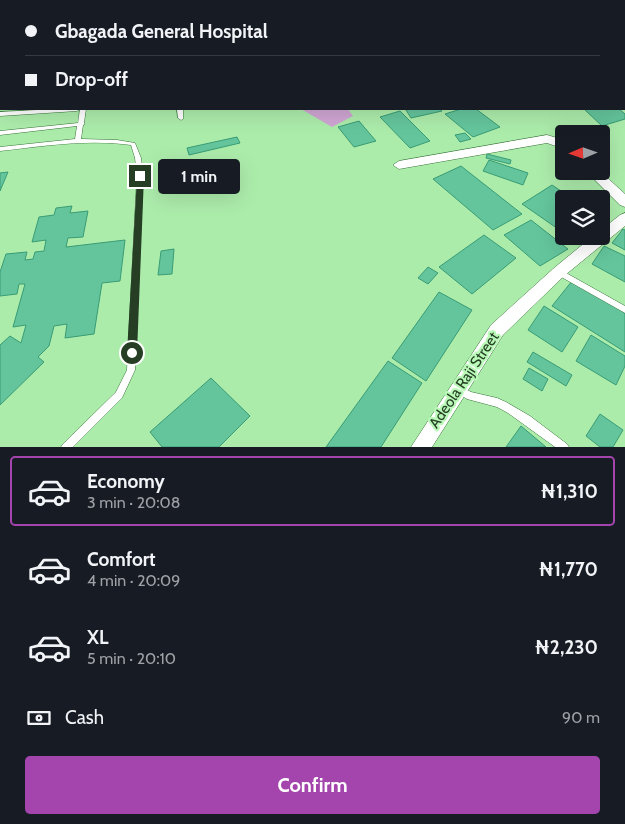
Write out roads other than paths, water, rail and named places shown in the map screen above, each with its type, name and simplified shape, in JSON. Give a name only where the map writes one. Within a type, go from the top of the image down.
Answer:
[{"type":"street","points":[[399,165],[547,139],[555,140]]},
{"type":"street","points":[[602,180],[625,202]]},
{"type":"street","name":"Adeola Raji Street","points":[[420,446],[457,388],[498,330],[559,272],[625,218]]},
{"type":"lane","points":[[0,114],[62,110]]},
{"type":"lane","points":[[78,141],[83,110]]},
{"type":"lane","points":[[180,110],[181,118]]},
{"type":"lane","points":[[0,133],[82,124]]},
{"type":"lane","points":[[0,149],[78,141],[118,141],[133,144],[138,158],[140,176],[132,370],[119,395],[66,446]]},
{"type":"lane","points":[[559,272],[625,310]]},
{"type":"lane","points":[[457,388],[468,396],[503,405],[564,446]]}]
